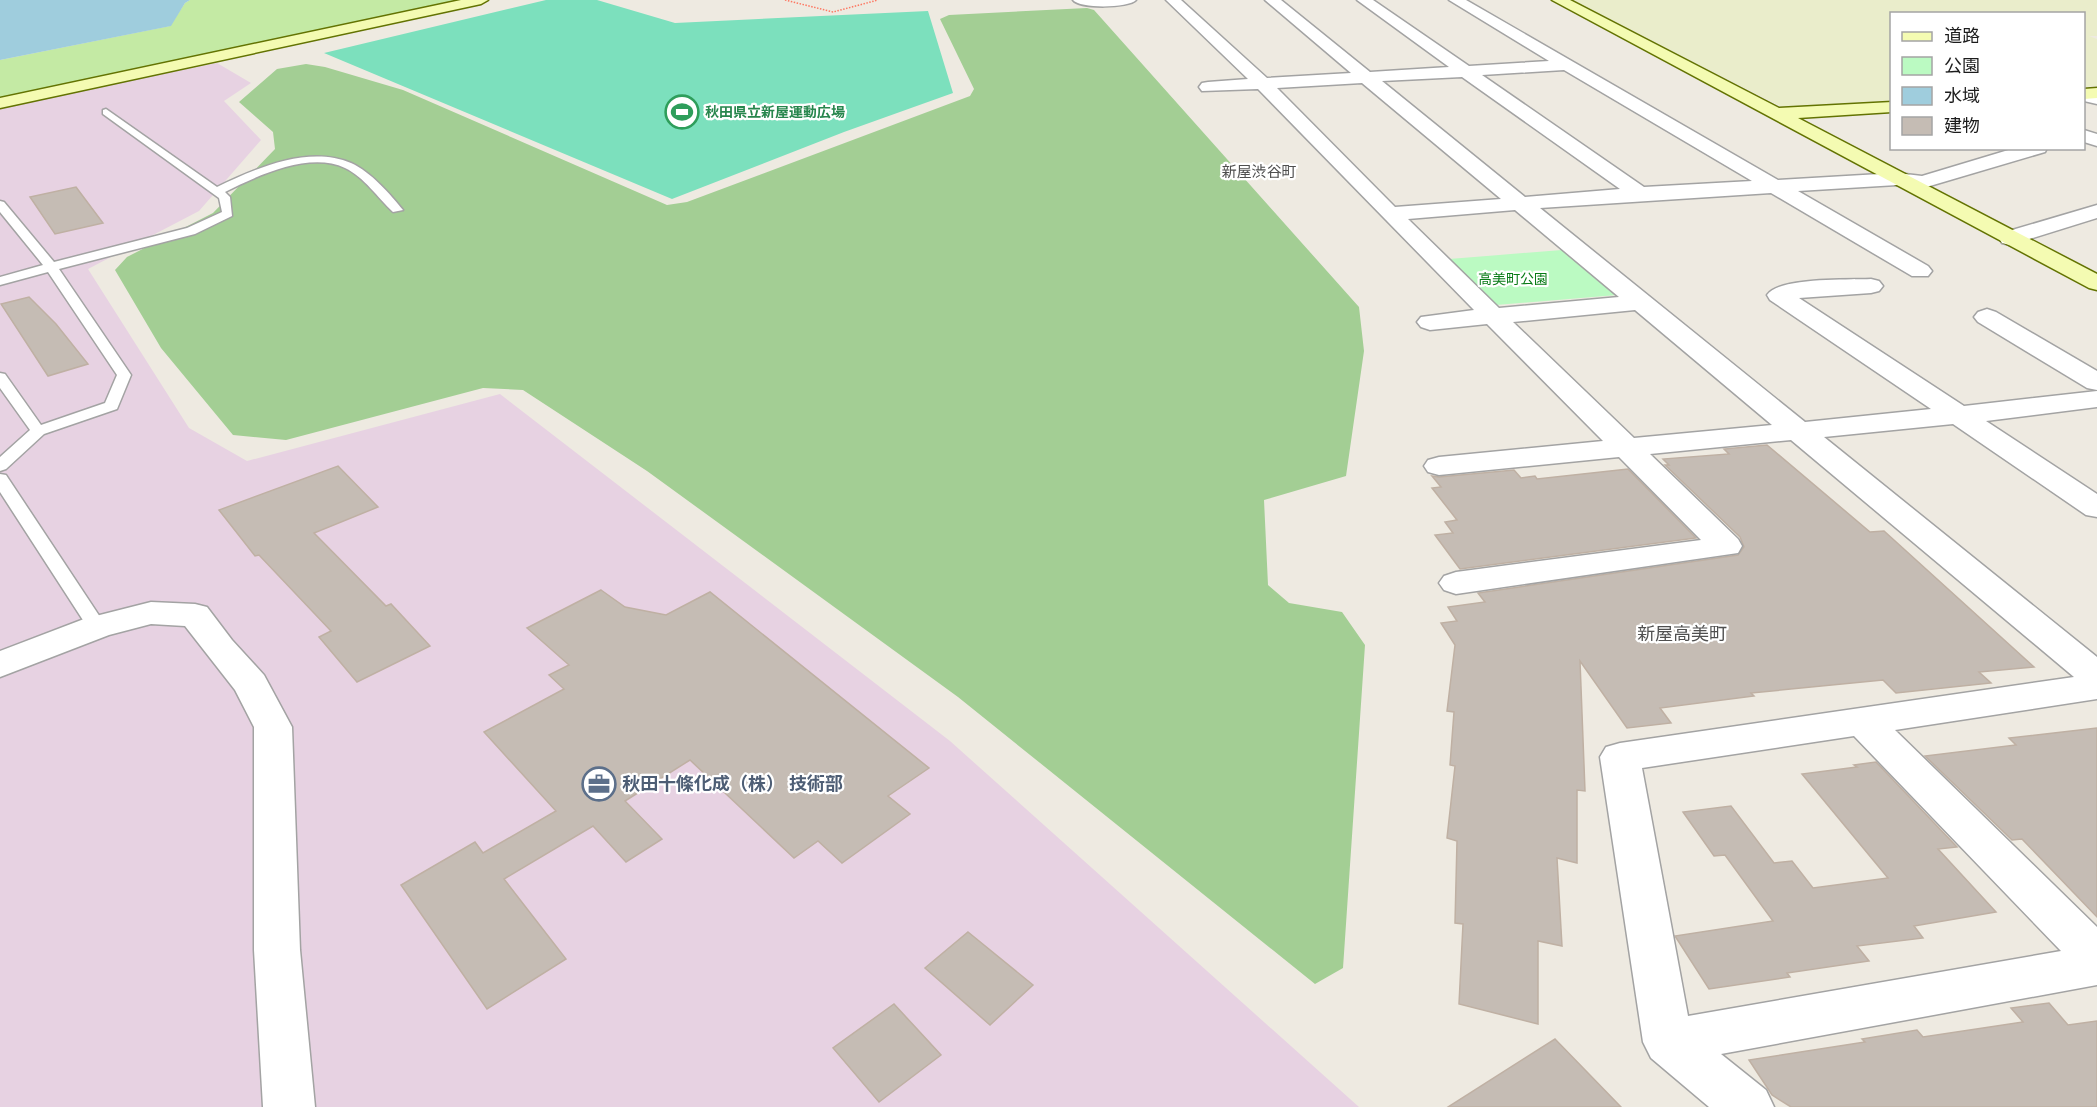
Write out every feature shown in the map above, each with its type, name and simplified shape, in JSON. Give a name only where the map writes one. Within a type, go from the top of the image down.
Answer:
[{"type":"street","points":[[0,103],[481,0]]},
{"type":"street","points":[[1080,0],[1129,0]]},
{"type":"street","points":[[1173,0],[1262,83],[1389,214],[1726,546],[1456,583]]},
{"type":"street","points":[[1272,0],[2097,676]]},
{"type":"street","points":[[1364,0],[1641,194]]},
{"type":"street","points":[[1456,0],[1920,271]]},
{"type":"street","points":[[1559,0],[2097,283]]},
{"type":"street","points":[[1208,87],[1570,65]]},
{"type":"street","points":[[1777,114],[1886,110]]},
{"type":"street","points":[[1990,150],[2010,158]]},
{"type":"street","points":[[1389,214],[1773,186],[1897,179],[1923,182],[2032,150]]},
{"type":"street","points":[[2010,238],[2097,211]]},
{"type":"street","points":[[1871,285],[1787,291],[1779,295],[2097,507]]},
{"type":"street","points":[[1430,322],[1640,302]]},
{"type":"street","points":[[1988,317],[2097,382]]},
{"type":"street","points":[[1439,466],[1962,415],[2097,399]]},
{"type":"street","points":[[0,665],[97,627],[151,613],[195,615],[219,648],[251,684],[273,727],[277,950],[289,1107]]},
{"type":"street","points":[[1748,1107],[1668,1042],[1620,757],[2097,686]]},
{"type":"street","points":[[1863,721],[2097,957]]},
{"type":"street","points":[[1668,1042],[2097,964]]},
{"type":"lane","points":[[0,281],[190,231],[228,214],[224,197],[106,112]]},
{"type":"lane","points":[[216,192],[273,168],[326,158],[350,166],[397,210]]},
{"type":"lane","points":[[0,204],[51,267],[124,375],[112,406],[38,431],[0,466]]},
{"type":"lane","points":[[0,376],[38,431]]},
{"type":"lane","points":[[0,479],[97,627]]},
{"type":"path","points":[[785,0],[833,12],[878,0]]},
{"type":"shaded area","points":[[217,63],[251,83],[224,101],[261,140],[199,211],[88,269],[189,428],[247,461],[500,394],[950,741],[1359,1107],[0,1107],[0,107]]},
{"type":"green space","points":[[190,0],[463,0],[0,98],[0,60],[170,26],[185,3]]},
{"type":"green space","name":"秋田県立新屋運動広場","points":[[546,0],[597,0],[675,23],[928,11],[953,93],[844,132],[672,199],[324,53]]},
{"type":"green space","points":[[1571,0],[2097,0],[2097,36],[2089,36],[2097,39],[2097,86],[2085,87],[2085,12],[1890,12],[1890,101],[1784,108]]},
{"type":"green space","points":[[1087,8],[1094,10],[1359,307],[1364,351],[1346,476],[1264,500],[1268,585],[1289,603],[1342,612],[1365,645],[1343,968],[1315,984],[958,697],[647,471],[523,390],[483,388],[286,440],[233,435],[161,348],[115,270],[127,257],[213,213],[275,149],[273,132],[239,102],[277,69],[306,64],[325,67],[403,90],[667,205],[687,202],[970,96],[974,89],[940,19],[949,15]]},
{"type":"green space","name":"高美町公園","points":[[1562,250],[1617,295],[1496,305],[1449,259]]},
{"type":"water","points":[[0,0],[190,0],[185,3],[171,26],[0,60]]},
{"type":"building","points":[[76,187],[103,223],[55,234],[30,197]]},
{"type":"building","points":[[29,297],[56,324],[88,364],[48,376],[1,304]]},
{"type":"building","points":[[1767,445],[1870,532],[1884,531],[2034,667],[1979,672],[1991,683],[1896,693],[1883,680],[1751,693],[1754,696],[1660,708],[1671,723],[1627,728],[1580,661],[1585,791],[1577,790],[1577,863],[1557,858],[1562,946],[1538,941],[1538,1024],[1459,1004],[1463,924],[1455,923],[1457,841],[1447,838],[1455,766],[1450,765],[1454,712],[1447,711],[1455,645],[1441,623],[1457,621],[1448,607],[1485,602],[1478,593],[1738,555],[1744,547],[1740,537],[1665,465],[1669,465],[1663,459],[1729,454],[1724,449]]},
{"type":"building","points":[[338,466],[378,507],[314,533],[386,606],[391,604],[430,646],[357,682],[319,637],[331,631],[259,555],[255,556],[219,510]]},
{"type":"building","points":[[1628,469],[1696,538],[1460,569],[1435,535],[1453,533],[1445,522],[1457,520],[1432,488],[1441,487],[1432,476],[1514,470],[1521,478],[1535,476],[1537,479]]},
{"type":"building","points":[[601,590],[625,607],[666,615],[710,592],[929,768],[888,796],[910,814],[842,863],[818,841],[794,858],[690,760],[625,801],[662,839],[626,862],[593,826],[504,879],[566,959],[487,1009],[401,885],[475,842],[483,853],[556,811],[484,732],[564,689],[549,675],[569,665],[527,628]]},
{"type":"building","points":[[2097,728],[2097,917],[2022,839],[2012,840],[1925,756],[2016,745],[2009,738]]},
{"type":"building","points":[[1876,762],[1957,847],[1938,849],[1996,912],[1914,926],[1923,938],[1857,946],[1869,961],[1787,973],[1790,977],[1709,989],[1675,936],[1773,921],[1725,855],[1714,856],[1683,812],[1731,806],[1774,863],[1792,861],[1813,888],[1888,878],[1802,774],[1857,767],[1854,765]]},
{"type":"building","points":[[968,932],[1033,985],[990,1025],[925,968]]},
{"type":"building","points":[[2049,1003],[2068,1025],[2097,1021],[2097,1107],[1791,1107],[1772,1095],[1749,1060],[1865,1042],[1862,1039],[1917,1030],[1923,1037],[2023,1022],[2011,1008]]},
{"type":"building","points":[[894,1004],[941,1055],[879,1102],[833,1048]]},
{"type":"building","points":[[1555,1039],[1621,1107],[1448,1107]]},
{"type":"place","name":"秋田県立新屋運動広場","points":[[682,112]]},
{"type":"place","name":"秋田十條化成（株） 技術部","points":[[599,784]]},
{"type":"district","name":"新屋渋谷町","points":[[1259,171]]},
{"type":"district","name":"新屋高美町","points":[[1682,634]]}]
